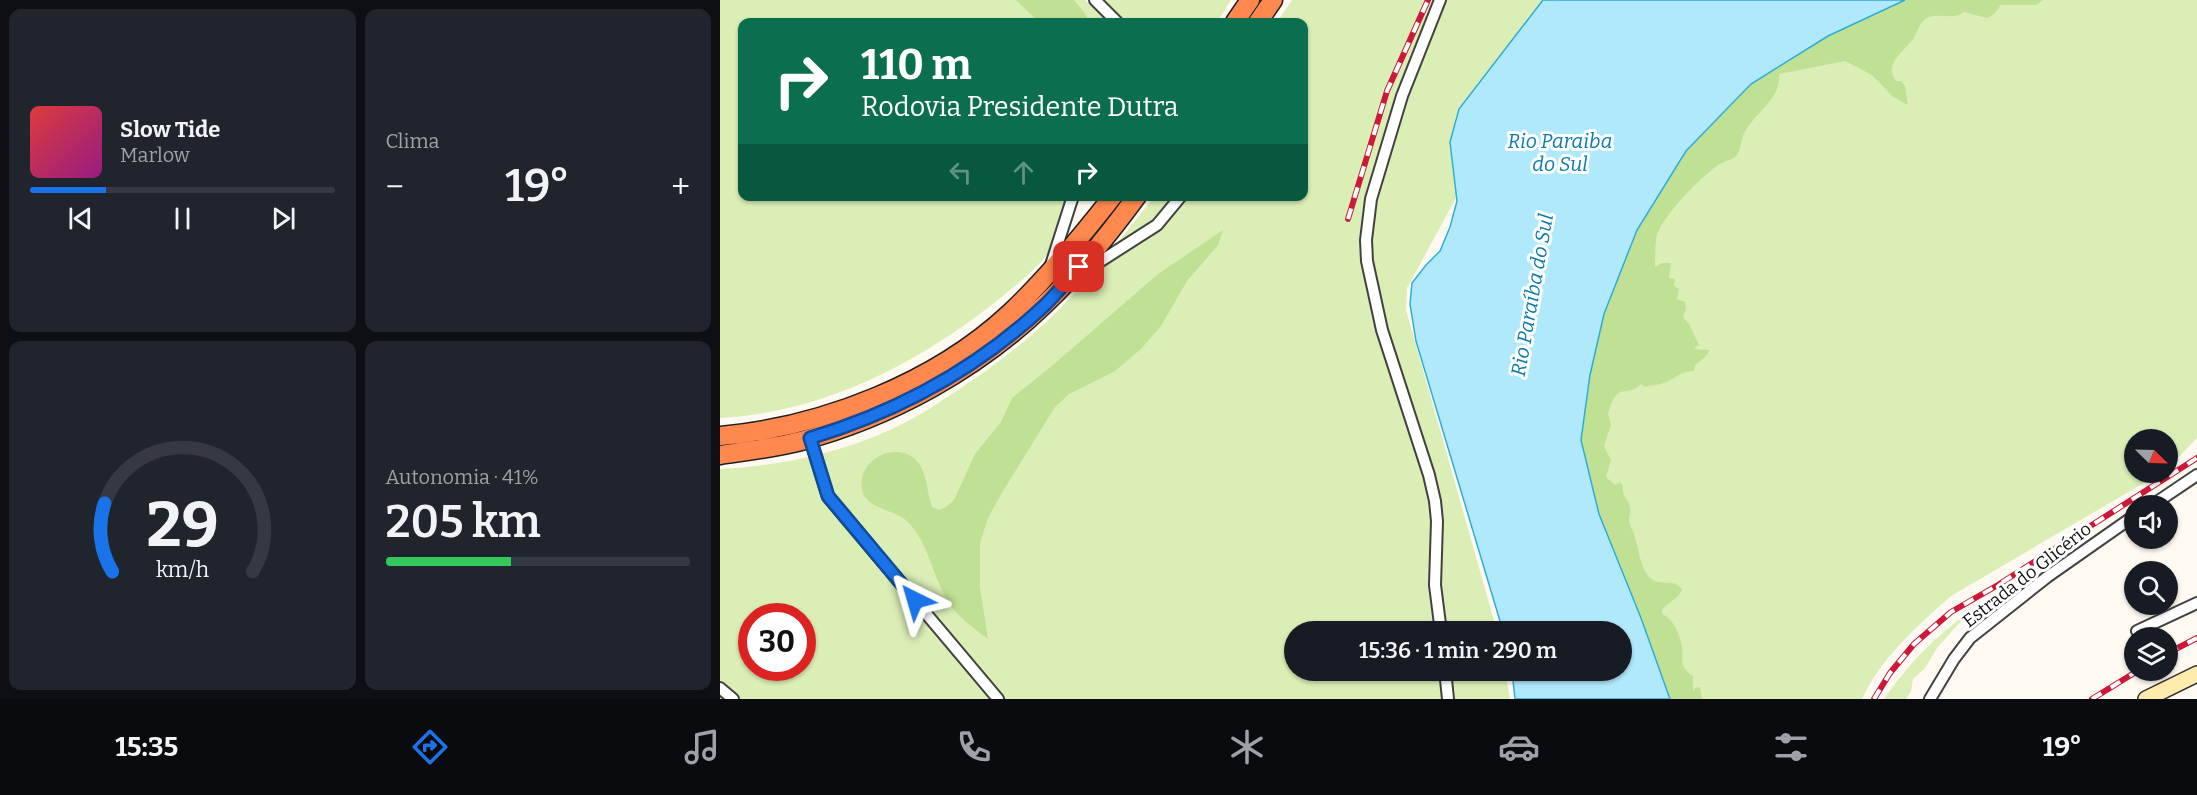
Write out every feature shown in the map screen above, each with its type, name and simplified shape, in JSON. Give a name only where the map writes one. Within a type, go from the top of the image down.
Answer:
[{"type":"highway","points":[[1238,18],[1250,0]]},
{"type":"highway","points":[[1261,18],[1273,0]]},
{"type":"highway","points":[[720,436],[807,421],[870,399],[922,375],[967,346],[1009,314],[1078,241],[1109,201]]},
{"type":"highway","points":[[720,454],[762,450],[810,438],[879,414],[953,375],[996,346],[1045,304],[1095,250],[1133,201]]},
{"type":"street","points":[[1095,0],[1113,18]]},
{"type":"street","points":[[1440,0],[1402,96],[1371,199],[1366,240],[1367,261],[1382,330],[1436,501],[1435,585],[1440,621]]},
{"type":"street","points":[[1047,275],[1071,201]]},
{"type":"street","points":[[1064,285],[1157,225],[1176,201]]},
{"type":"street","points":[[810,438],[828,496],[998,699]]},
{"type":"street","points":[[2167,495],[2197,475]]},
{"type":"street","name":"Estrada do Glicério","points":[[1930,699],[1954,659],[1970,638],[2047,577],[2124,523]]},
{"type":"street","points":[[2146,627],[2197,603]]},
{"type":"street","points":[[2146,699],[2197,674]]},
{"type":"street","points":[[1446,681],[1448,699]]},
{"type":"street","points":[[720,688],[733,699]]},
{"type":"green space","points":[[720,0],[1085,0],[1104,18],[738,18],[738,201],[1070,201],[1058,239],[1042,261],[993,304],[931,347],[899,366],[831,396],[758,414],[720,418]]},
{"type":"green space","points":[[1016,0],[1074,0],[1087,18],[1035,18]]},
{"type":"green space","points":[[1098,0],[1231,0],[1220,18],[1116,18]]},
{"type":"green space","points":[[1292,0],[1564,0],[1407,288],[1406,310],[1494,621],[1284,621],[1284,681],[1507,681],[1510,699],[720,699],[720,469],[786,462],[829,452],[871,438],[914,418],[977,377],[1027,339],[1051,318],[1094,271],[1151,201],[1308,201],[1308,18],[1280,18]]},
{"type":"green space","points":[[1905,0],[2197,0],[2197,438],[2178,458],[2178,429],[2124,429],[2124,483],[2144,483],[1951,596],[1890,656],[1862,699],[1669,699],[1599,514],[1604,314],[1751,84]]},
{"type":"green space","points":[[1905,0],[2043,0],[2036,5],[2001,5],[1994,14],[1987,18],[1964,12],[1955,16],[1931,16],[1925,19],[1914,38],[1892,66],[1892,73],[1896,81],[1901,81],[1905,86],[1908,105],[1893,97],[1872,75],[1845,61],[1779,74],[1776,92],[1747,128],[1737,155],[1718,165],[1692,188],[1667,217],[1657,235],[1655,267],[1662,263],[1671,263],[1669,278],[1675,279],[1674,286],[1679,289],[1677,299],[1685,302],[1686,309],[1683,317],[1699,345],[1694,349],[1710,350],[1695,365],[1694,371],[1682,373],[1661,384],[1645,387],[1641,384],[1636,388],[1619,393],[1608,414],[1611,425],[1604,446],[1611,460],[1606,477],[1615,485],[1620,482],[1623,486],[1623,493],[1630,507],[1629,521],[1646,572],[1657,582],[1676,584],[1682,590],[1662,610],[1662,614],[1673,623],[1678,632],[1683,664],[1693,676],[1693,692],[1695,688],[1700,687],[1702,699],[1670,699],[1641,618],[1599,514],[1581,440],[1590,375],[1604,314],[1637,230],[1686,151],[1751,84],[1828,36]]},
{"type":"green space","points":[[1223,230],[1218,245],[1187,281],[1161,326],[1141,349],[1115,371],[1069,394],[1055,407],[1000,496],[988,518],[980,543],[980,588],[988,639],[950,605],[922,542],[909,523],[904,518],[875,505],[864,496],[862,479],[865,470],[879,456],[897,452],[906,454],[915,459],[922,469],[932,507],[939,510],[946,507],[954,500],[975,454],[1001,422],[1012,398],[1158,274]]},
{"type":"green space","points":[[1969,612],[1937,648],[1925,668],[1913,679],[1911,691],[1906,699],[1884,699],[1902,674],[1923,652]]},
{"type":"water","name":"Rio Paraiba do Sul","points":[[1543,0],[1905,0],[1828,36],[1751,84],[1686,151],[1637,230],[1604,314],[1590,375],[1581,440],[1599,514],[1641,618],[1670,699],[1515,699],[1513,681],[1632,681],[1632,621],[1500,621],[1416,341],[1410,304],[1412,283],[1440,251],[1457,201],[1450,142],[1459,109]]},
{"type":"railway","points":[[1348,219],[1387,91],[1428,0]]},
{"type":"railway","points":[[1874,699],[1890,673],[1914,644],[1951,612],[1998,585],[2197,458]]},
{"type":"railway","points":[[2178,648],[2197,638]]},
{"type":"railway","points":[[2092,699],[2124,679]]},
{"type":"route","points":[[915,600],[828,496],[810,438],[879,414],[953,375],[996,346],[1045,304],[1079,267]]},
{"type":"water label","name":"Rio Paraíba do Sul","points":[[1532,295]]}]
